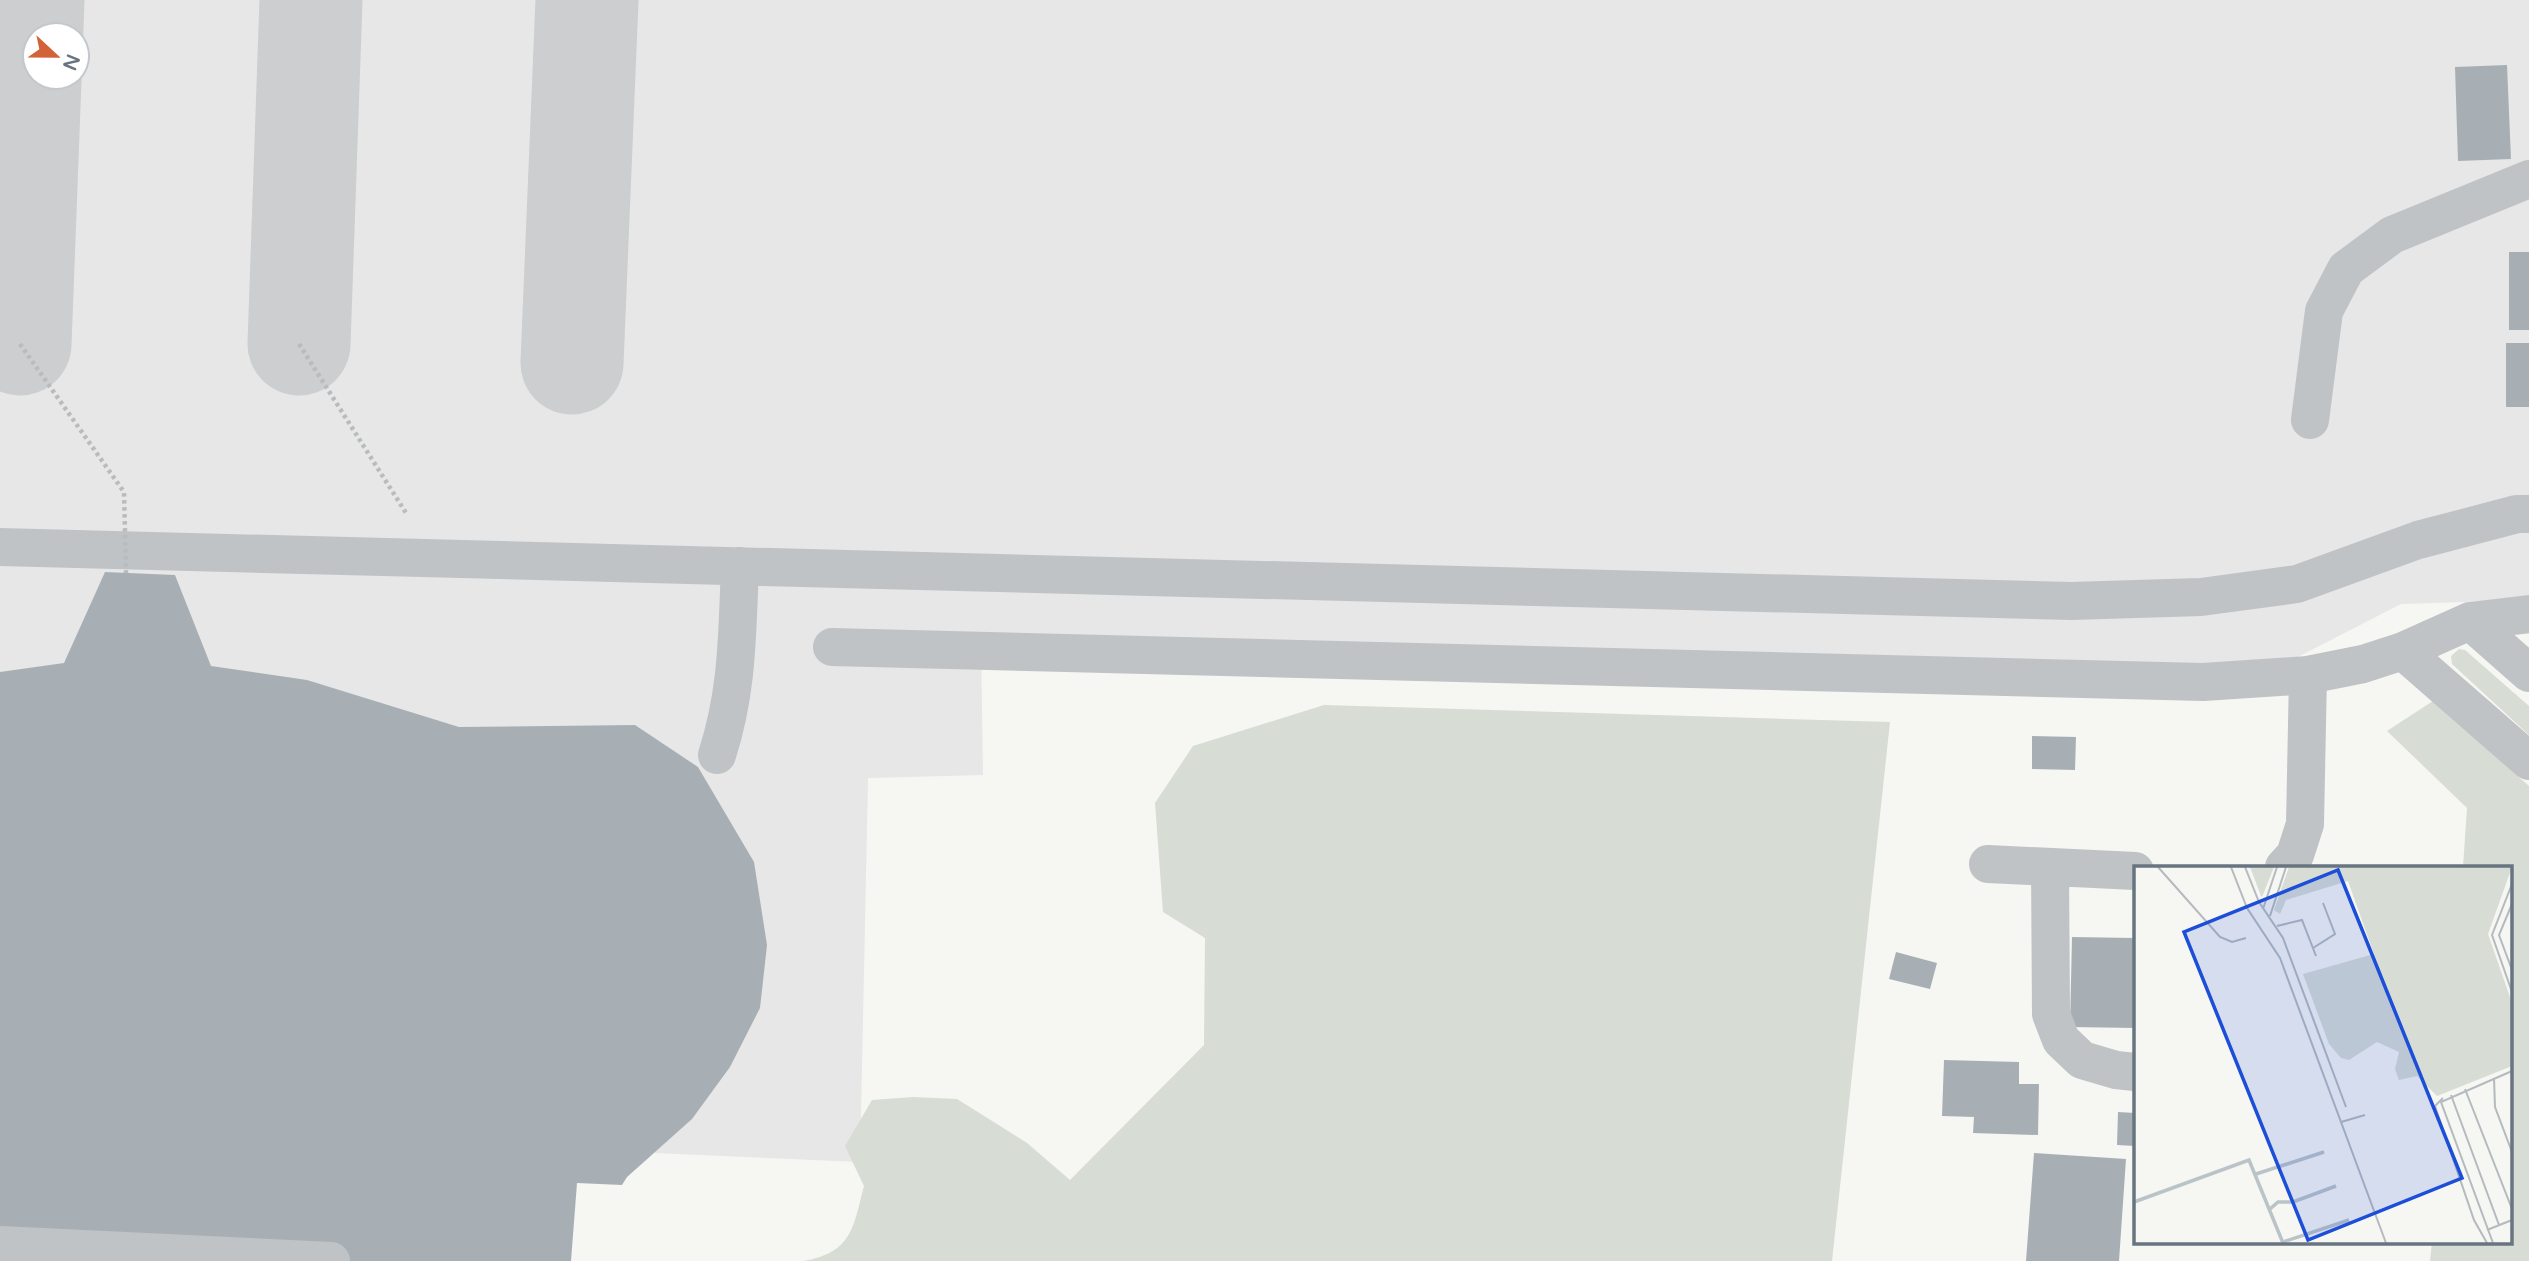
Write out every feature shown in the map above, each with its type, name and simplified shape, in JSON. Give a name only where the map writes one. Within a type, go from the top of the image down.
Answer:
[{"type":"lane","points":[[2310,419],[2324,312],[2346,269],[2392,235],[2529,179]]},
{"type":"lane","points":[[0,547],[2097,600],[2201,597],[2297,584],[2418,540],[2518,514],[2529,514]]},
{"type":"lane","points":[[717,755],[728,719],[736,665],[740,566]]},
{"type":"lane","points":[[832,647],[2203,682],[2308,675],[2363,664],[2403,651],[2470,621],[2529,614]]},
{"type":"lane","points":[[2470,621],[2529,673]]},
{"type":"lane","points":[[2403,651],[2529,761]]},
{"type":"lane","points":[[2285,866],[2295,855],[2305,824],[2308,675]]},
{"type":"lane","points":[[1988,864],[2134,871]]},
{"type":"lane","points":[[2050,867],[2051,1014],[2061,1040],[2082,1060],[2116,1070],[2134,1072]]},
{"type":"lane","points":[[0,1245],[331,1261]]},
{"type":"path","points":[[20,344],[124,492],[126,573]]},
{"type":"path","points":[[299,344],[406,513]]},
{"type":"shaded area","points":[[0,0],[2529,0],[2529,600],[2401,604],[2278,667],[981,643],[983,775],[868,778],[860,1162],[654,1153],[627,1177],[0,1076]]},
{"type":"shaded area","points":[[2459,649],[2465,650],[2529,706],[2529,735],[2452,664],[2451,656]]},
{"type":"shaded area","points":[[2433,701],[2529,786],[2529,1261],[2430,1261],[2432,1244],[2512,1244],[2512,866],[2463,866],[2467,808],[2387,731]]},
{"type":"shaded area","points":[[1324,705],[1890,722],[1832,1261],[804,1261],[820,1257],[842,1244],[853,1225],[864,1186],[845,1146],[872,1100],[913,1097],[957,1099],[1027,1143],[1070,1180],[1204,1045],[1205,938],[1163,912],[1155,803],[1193,746]]},
{"type":"building","points":[[2507,65],[2511,159],[2458,161],[2455,67]]},
{"type":"building","points":[[2509,252],[2529,252],[2529,330],[2509,330]]},
{"type":"building","points":[[2506,343],[2529,343],[2529,407],[2506,407]]},
{"type":"building","points":[[105,572],[175,575],[211,666],[307,680],[459,727],[635,725],[698,767],[754,862],[767,945],[760,1008],[730,1067],[692,1119],[627,1177],[622,1185],[577,1183],[571,1261],[0,1261],[0,672],[64,663]]},
{"type":"building","points":[[2032,736],[2076,737],[2075,770],[2032,769]]},
{"type":"building","points":[[2072,937],[2134,938],[2134,1028],[2070,1027]]},
{"type":"building","points":[[1896,952],[1937,963],[1930,989],[1889,979]]},
{"type":"building","points":[[1944,1060],[2019,1062],[2019,1084],[2039,1084],[2038,1135],[1973,1133],[1974,1117],[1942,1116]]},
{"type":"building","points":[[2118,1112],[2134,1113],[2134,1146],[2117,1145]]},
{"type":"building","points":[[2034,1153],[2126,1159],[2119,1261],[2026,1261]]},
{"type":"taxiway","points":[[20,344],[33,0]]},
{"type":"taxiway","points":[[299,344],[311,0]]},
{"type":"taxiway","points":[[572,363],[587,0]]}]
